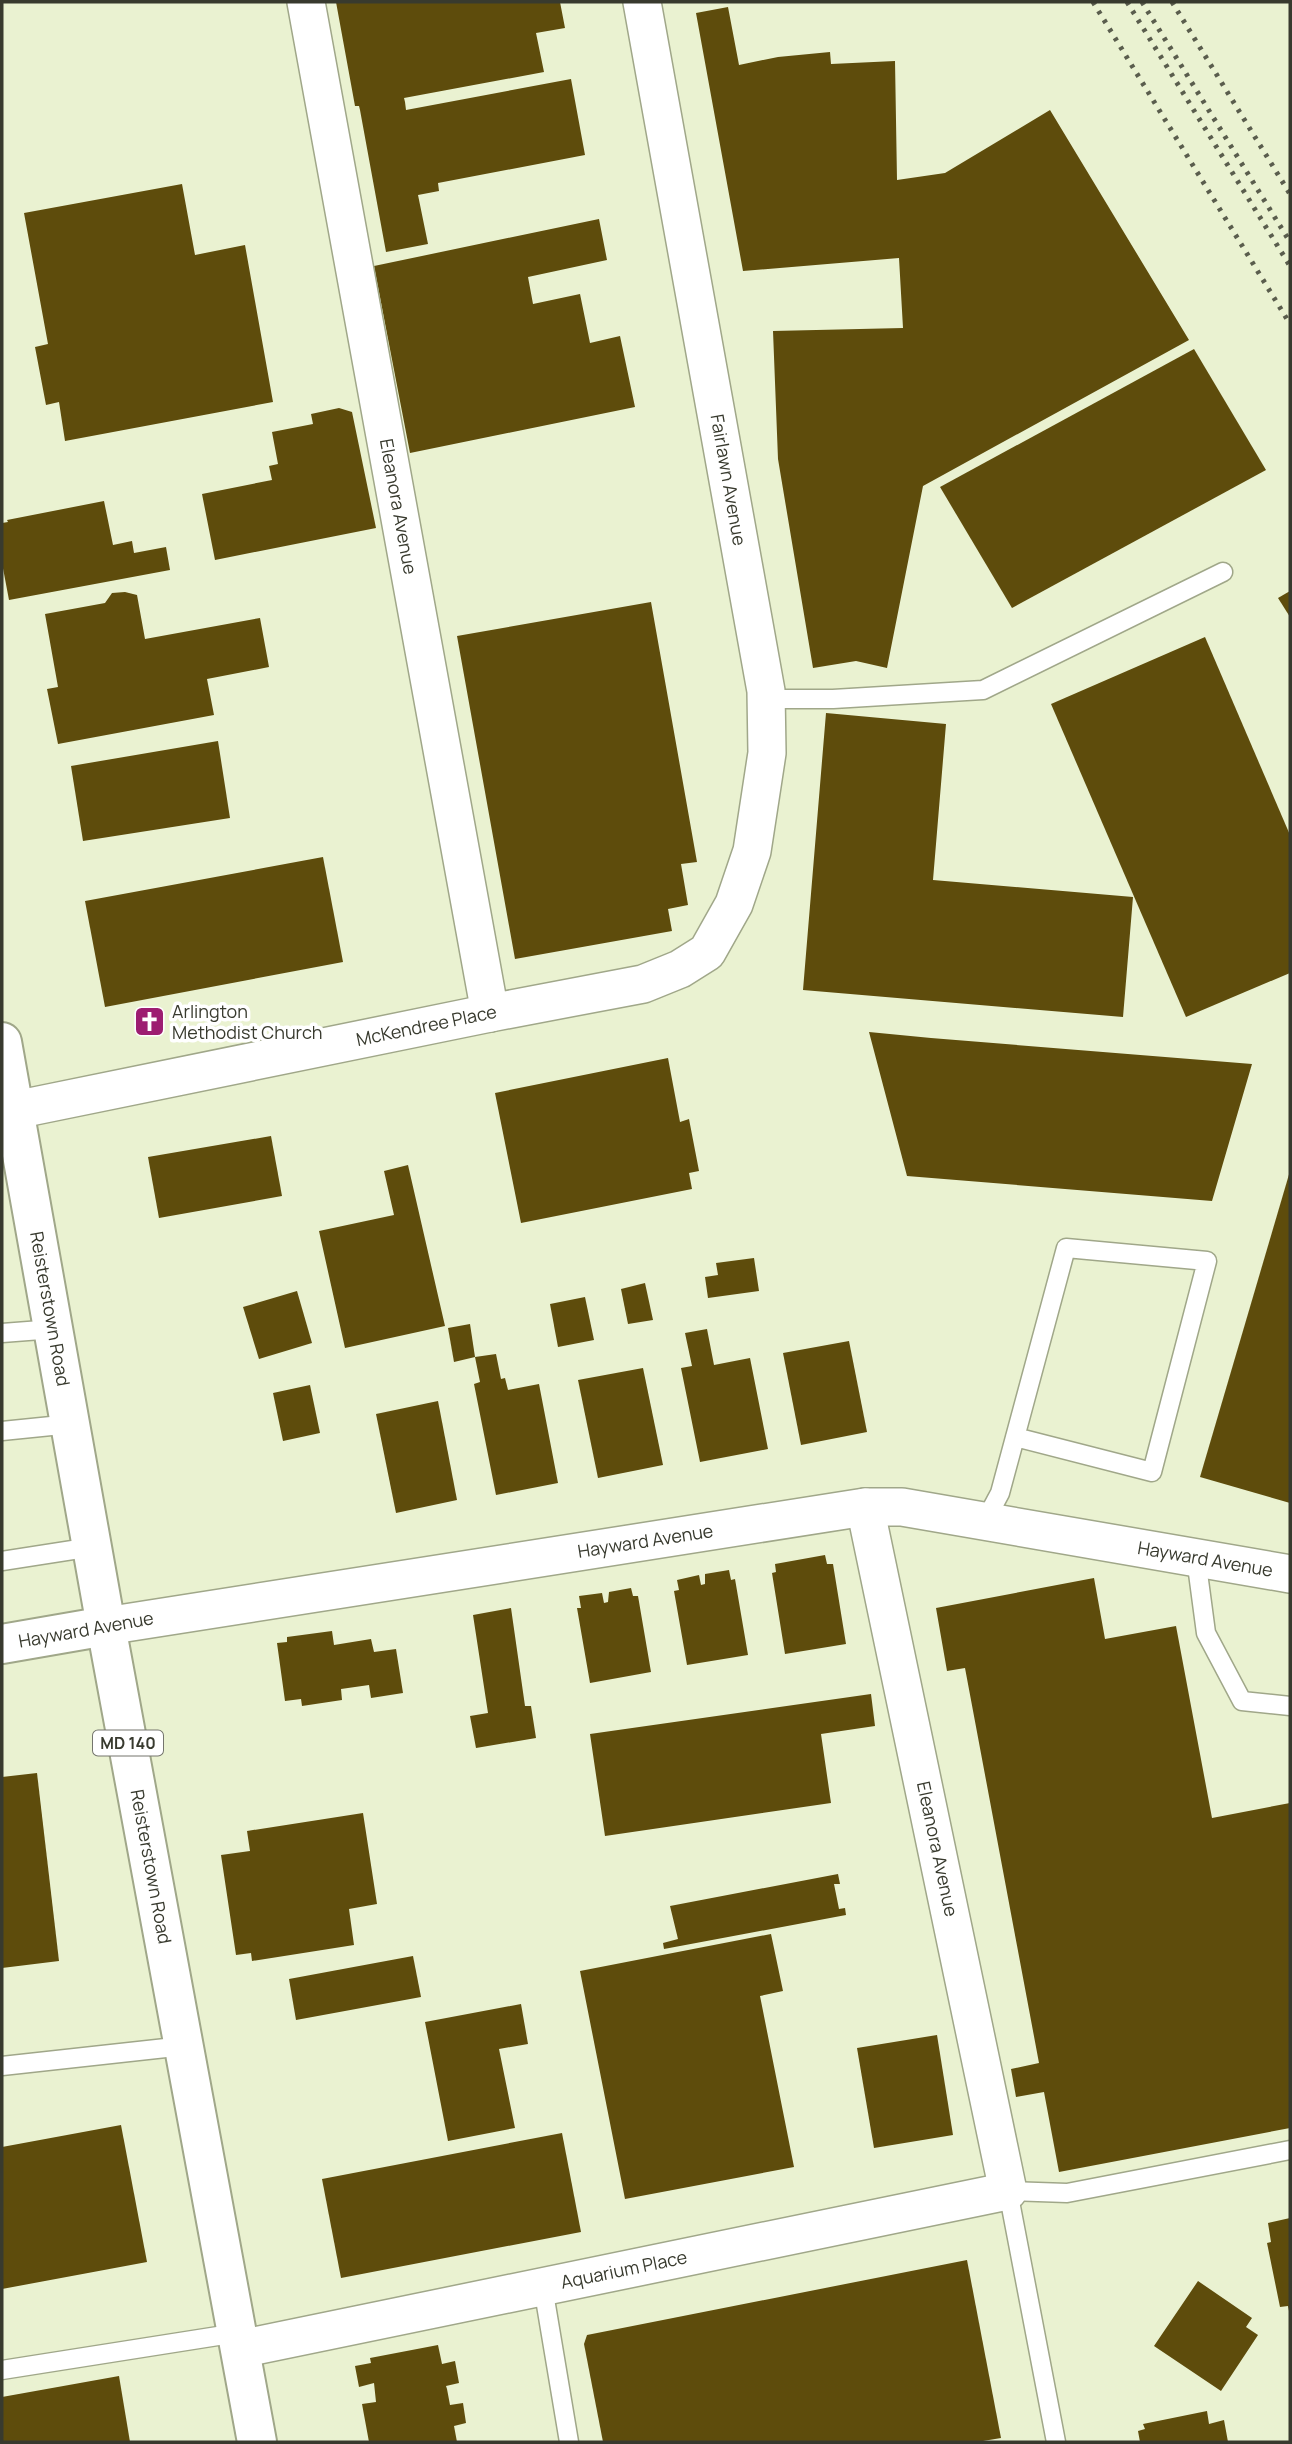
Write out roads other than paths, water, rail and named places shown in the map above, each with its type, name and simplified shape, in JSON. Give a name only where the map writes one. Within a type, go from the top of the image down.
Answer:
[{"type":"main road","name":"Reisterstown Road","points":[[2,1042],[106,1626],[257,2442]]},
{"type":"main road","name":"Hayward Avenue","points":[[2,1644],[106,1626]]},
{"type":"street","name":"Eleanora Avenue","points":[[306,2],[490,1013]]},
{"type":"street","name":"Fairlawn Avenue","points":[[642,2],[766,699],[767,753],[752,851],[734,904],[707,951]]},
{"type":"street","name":"McKendree Place","points":[[15,1110],[643,984],[680,969],[707,951]]},
{"type":"street","name":"Eleanora Avenue","points":[[865,1507],[1008,2191]]},
{"type":"street","name":"Hayward Avenue","points":[[106,1626],[865,1507],[902,1507],[1290,1574]]},
{"type":"street","name":"Aquarium Place","points":[[238,2341],[543,2287],[1008,2191]]},
{"type":"lane","points":[[766,699],[833,699],[984,690],[1223,572]]},
{"type":"lane","points":[[985,1521],[1000,1493],[1015,1437],[1066,1248],[1207,1261],[1152,1472],[1015,1437]]},
{"type":"lane","points":[[2,1333],[54,1329]]},
{"type":"lane","points":[[2,1432],[71,1424]]},
{"type":"lane","points":[[2,1561],[92,1547]]},
{"type":"lane","points":[[1196,1558],[1206,1633],[1242,1702],[1290,1706]]},
{"type":"lane","points":[[2,2066],[184,2046]]},
{"type":"lane","points":[[1056,2442],[1008,2191],[1067,2193],[1290,2150]]},
{"type":"lane","points":[[543,2287],[569,2442]]},
{"type":"lane","points":[[2,2370],[238,2341]]},
{"type":"railway","points":[[1093,2],[1290,324]]},
{"type":"railway","points":[[1127,2],[1290,266]]},
{"type":"railway","points":[[1142,2],[1290,242]]},
{"type":"railway","points":[[1172,2],[1290,194]]},
{"type":"place","name":"Arlington Methodist Church","points":[[149,1022]]}]
